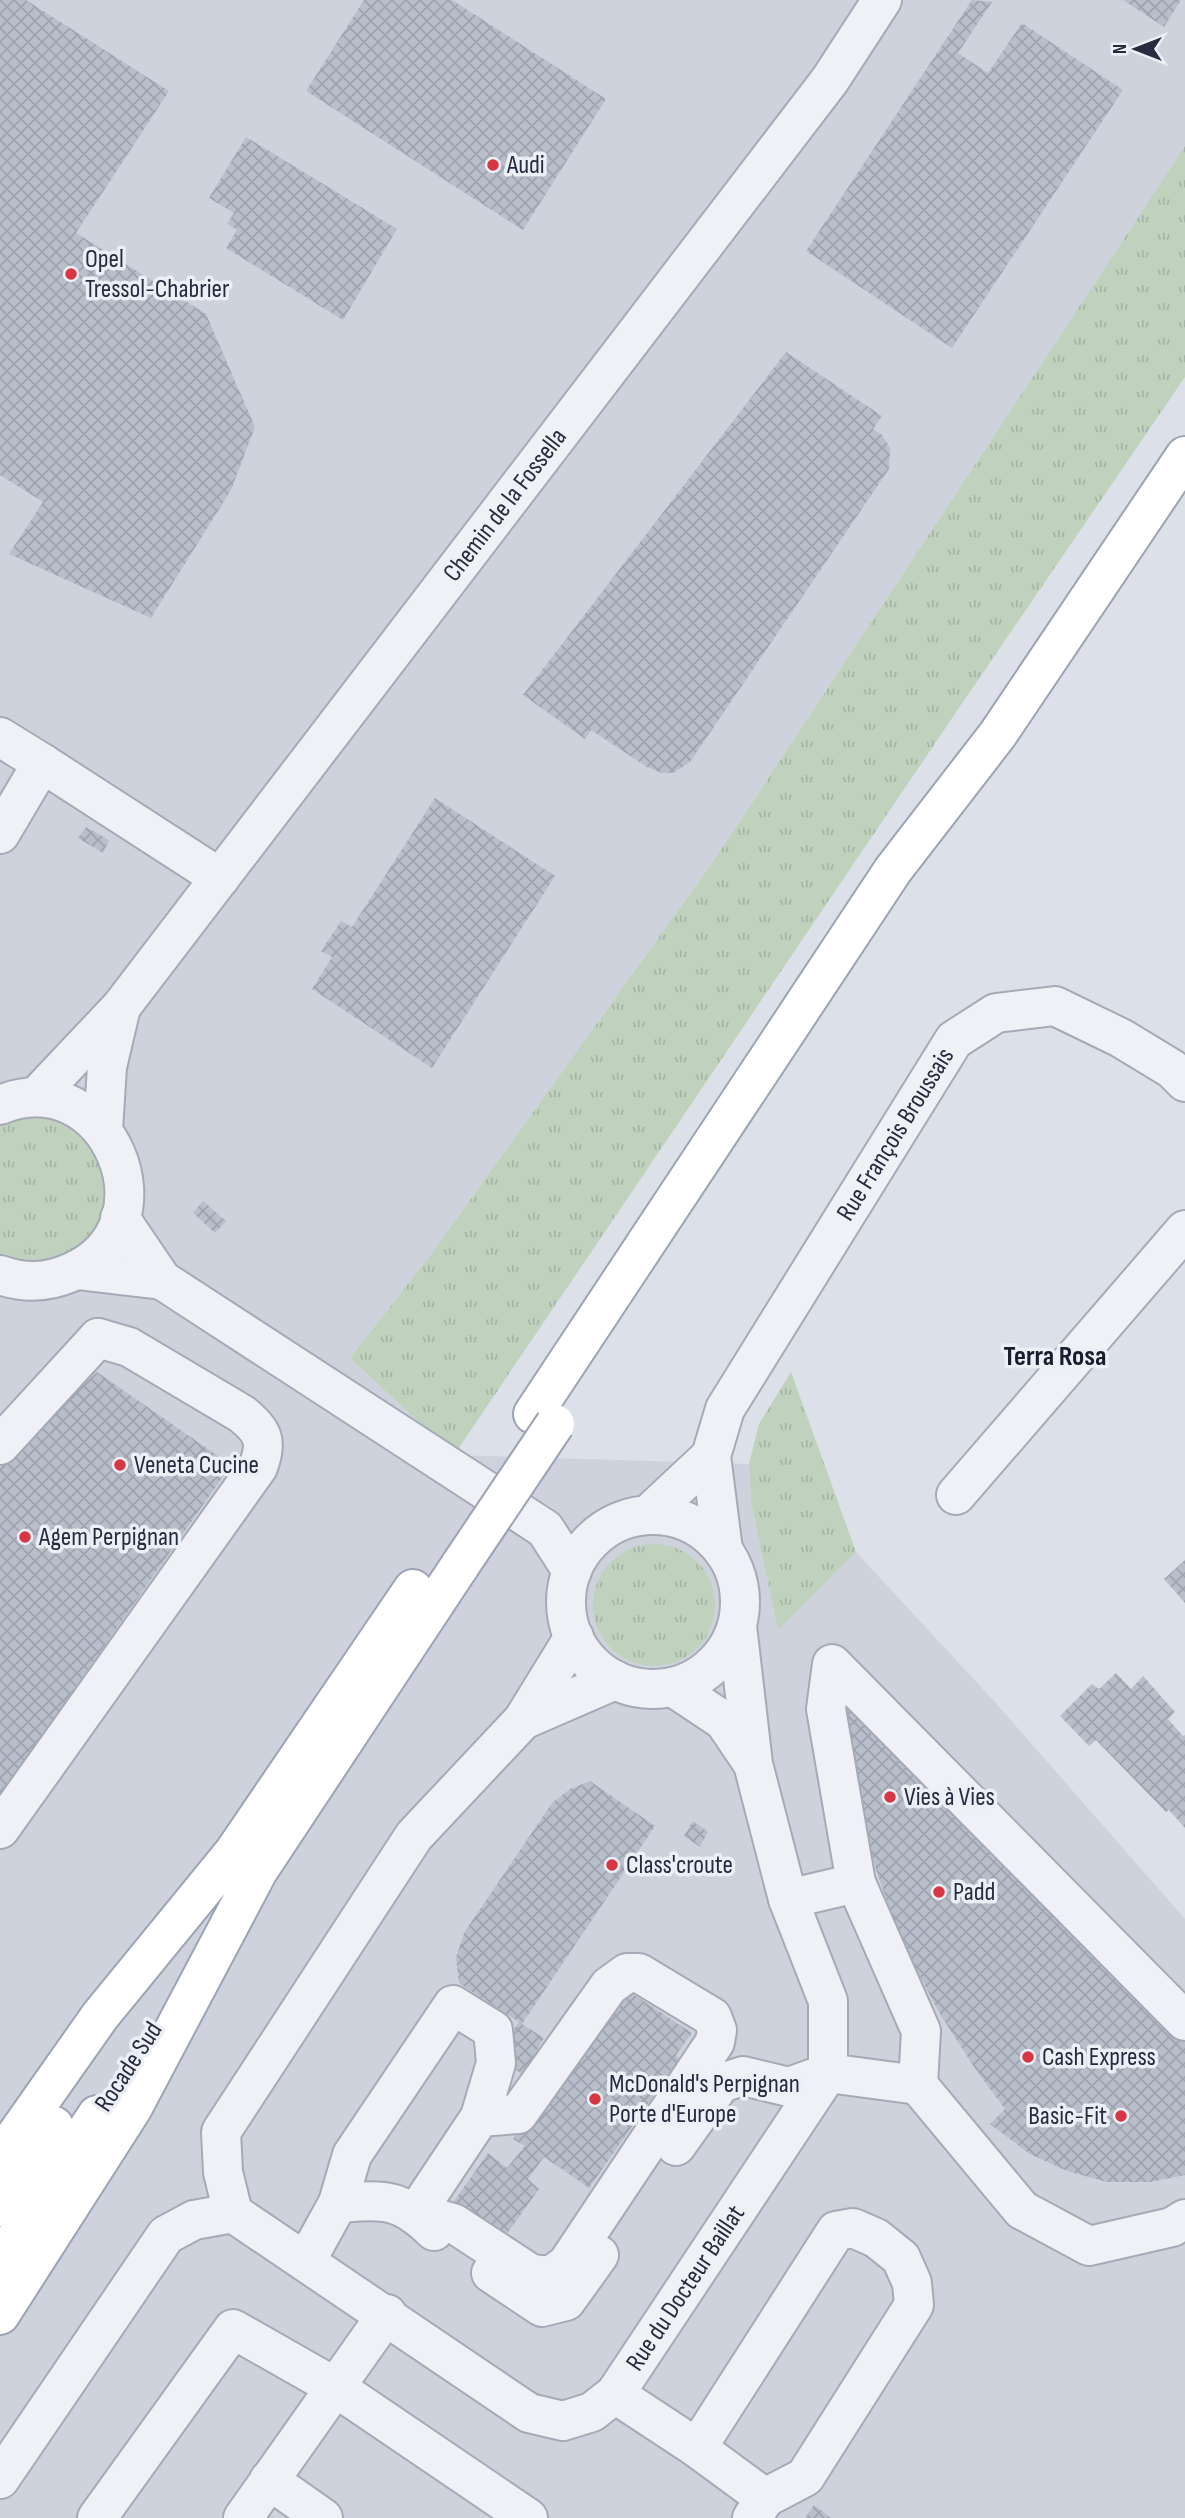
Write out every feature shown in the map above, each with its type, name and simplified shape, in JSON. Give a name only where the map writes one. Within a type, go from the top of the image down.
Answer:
[{"type":"main road","points":[[0,2315],[132,2109],[246,1862],[544,1419],[893,870],[998,734],[1185,456]]},
{"type":"main road","points":[[0,2158],[100,2016],[246,1862]]},
{"type":"main road","name":"Rocade Sud","points":[[0,2207],[246,1862]]},
{"type":"main road","name":"Rocade Sud","points":[[0,2262],[246,1862]]},
{"type":"street","name":"Chemin de la Fossella","points":[[18,1101],[121,1007],[822,91],[882,0]]},
{"type":"street","points":[[0,737],[220,878]]},
{"type":"street","points":[[0,834],[42,764]]},
{"type":"street","name":"Rue François Broussais","points":[[723,1550],[711,1456],[725,1409],[954,1040],[996,1013],[1055,1006],[1121,1038],[1172,1069],[1185,1082]]},
{"type":"street","name":"Chemin de la Fossella","points":[[103,1130],[107,1067],[121,1007]]},
{"type":"street","points":[[0,1275],[31,1283],[55,1280],[97,1258],[112,1239],[126,1187],[119,1157],[103,1130],[84,1113],[61,1102],[18,1101]]},
{"type":"street","points":[[120,1217],[162,1280],[545,1529],[572,1571]]},
{"type":"street","points":[[956,1495],[1185,1230]]},
{"type":"street","points":[[77,1270],[162,1280]]},
{"type":"street","points":[[0,1445],[98,1338],[227,1433],[239,1432],[244,1422],[242,1414],[258,1428],[265,1449],[258,1467],[0,1829]]},
{"type":"street","points":[[649,1514],[711,1456]]},
{"type":"street","points":[[737,1626],[727,1647],[713,1665],[695,1679],[673,1687],[644,1688],[615,1680],[590,1662],[574,1637],[567,1615],[566,1593],[572,1571],[584,1549],[602,1531],[625,1519],[649,1514],[677,1518],[703,1530],[723,1550],[735,1573],[740,1599],[737,1626],[753,1764],[788,1899],[828,2001],[828,2073]]},
{"type":"street","points":[[545,1529],[602,1531]]},
{"type":"street","points":[[0,2479],[166,2235],[194,2220],[233,2213],[223,2172],[221,2132],[414,1836],[523,1720],[574,1637]]},
{"type":"street","points":[[918,2085],[921,2031],[856,1883],[826,1709],[832,1664],[1185,2021]]},
{"type":"street","points":[[523,1720],[615,1680]]},
{"type":"street","points":[[673,1687],[724,1721],[753,1764]]},
{"type":"street","points":[[788,1899],[856,1883]]},
{"type":"street","points":[[338,2203],[383,2200],[453,2223],[531,2274],[551,2276],[567,2264],[715,2042],[717,2030],[712,2017],[639,1973],[627,1973],[609,1986],[518,2114],[480,2117]]},
{"type":"street","points":[[306,2261],[338,2203],[352,2155],[453,2005],[493,2030],[496,2063],[480,2117],[416,2213]]},
{"type":"street","points":[[416,2213],[445,2242],[542,2307],[566,2301],[721,2083],[743,2076],[789,2087],[828,2073],[918,2085],[1022,2210],[1088,2246],[1172,2227],[1185,2219]]},
{"type":"street","name":"Rue du Docteur Baillat","points":[[233,2213],[387,2314],[529,2413],[564,2421],[592,2412],[615,2394],[828,2073]]},
{"type":"street","points":[[615,2394],[698,2448],[759,2508],[804,2477],[914,2305],[912,2283],[901,2259],[876,2238],[853,2228],[836,2231],[698,2448]]},
{"type":"street","points":[[243,2518],[387,2314]]},
{"type":"street","points":[[97,2518],[233,2329],[335,2388],[528,2518]]},
{"type":"street","points":[[269,2480],[323,2518]]},
{"type":"shaded area","points":[[0,0],[1185,0],[1185,146],[715,859],[429,1257],[350,1358],[454,1455],[749,1464],[751,1502],[778,1630],[856,1552],[994,1701],[1185,1919],[1185,2518],[0,2518]]},
{"type":"green space","points":[[1185,146],[1185,377],[454,1455],[350,1358],[429,1257],[715,859]]},
{"type":"green space","points":[[36,1097],[119,1157],[95,1256],[0,1274],[0,1105]]},
{"type":"green space","points":[[791,1372],[856,1552],[778,1630],[751,1502],[749,1464],[759,1424]]},
{"type":"green space","points":[[654,1544],[677,1549],[697,1562],[710,1582],[715,1605],[710,1628],[697,1648],[677,1661],[654,1666],[631,1661],[611,1648],[598,1628],[593,1605],[598,1582],[611,1562],[631,1549]]},
{"type":"building","name":"Opel Tressol-Chabrier","points":[[0,0],[26,0],[169,91],[76,233],[206,314],[255,427],[231,490],[151,618],[9,554],[43,502],[0,475]]},
{"type":"building","name":"Audi","points":[[364,0],[452,0],[606,99],[523,230],[306,91]]},
{"type":"building","points":[[972,0],[992,2],[958,53],[988,73],[1022,23],[1123,90],[952,348],[806,251]]},
{"type":"building","points":[[1123,0],[1181,0],[1164,27]]},
{"type":"building","points":[[246,137],[397,229],[343,320],[226,248],[237,230],[227,224],[234,213],[209,198]]},
{"type":"building","points":[[786,352],[882,416],[873,429],[882,435],[890,448],[889,469],[690,762],[673,773],[662,773],[647,767],[591,730],[585,739],[523,695]]},
{"type":"building","points":[[435,798],[555,876],[432,1068],[312,989],[332,957],[321,951],[341,921],[352,927]]},
{"type":"building","points":[[86,827],[109,840],[103,853],[78,838]]},
{"type":"building","points":[[203,1201],[226,1221],[215,1233],[193,1213]]},
{"type":"building","points":[[97,1372],[231,1465],[0,1795],[0,1468]]},
{"type":"building","points":[[1185,1560],[1185,1603],[1164,1579]]},
{"type":"building","points":[[1116,1673],[1131,1689],[1143,1676],[1175,1712],[1168,1719],[1185,1735],[1185,1828],[1096,1740],[1089,1746],[1060,1716],[1092,1684],[1099,1689]]},
{"type":"building","points":[[840,1692],[1185,2034],[1185,2175],[1150,2182],[1107,2182],[1067,2171],[1030,2154],[990,2124],[1005,2109],[940,2014],[891,1913],[869,1849]]},
{"type":"building","points":[[590,1781],[655,1826],[522,2024],[544,2038],[523,2075],[507,2063],[517,2048],[503,2045],[519,2022],[459,1983],[456,1958],[464,1933],[552,1803],[570,1789]]},
{"type":"building","points":[[693,1821],[708,1832],[700,1847],[684,1836]]},
{"type":"building","name":"McDonald's Perpignan Porte d'Europe","points":[[628,1991],[692,2033],[676,2055],[679,2059],[589,2188],[544,2157],[528,2179],[539,2189],[502,2241],[450,2207],[488,2153],[507,2168],[525,2146],[513,2139],[602,2005]]},
{"type":"building","points":[[814,2505],[831,2518],[805,2518]]},
{"type":"place","name":"Audi","points":[[493,165]]},
{"type":"place","name":"Opel Tressol-Chabrier","points":[[71,274]]},
{"type":"place","name":"Veneta Cucine","points":[[120,1465]]},
{"type":"place","name":"Agem Perpignan","points":[[25,1537]]},
{"type":"place","name":"Vies à Vies","points":[[890,1797]]},
{"type":"place","name":"Class'croute","points":[[612,1865]]},
{"type":"place","name":"Padd","points":[[939,1892]]},
{"type":"place","name":"Cash Express","points":[[1028,2057]]},
{"type":"place","name":"McDonald's Perpignan Porte d'Europe","points":[[595,2099]]},
{"type":"place","name":"Basic-Fit","points":[[1121,2116]]},
{"type":"district","name":"Terra Rosa","points":[[1055,1356]]}]
